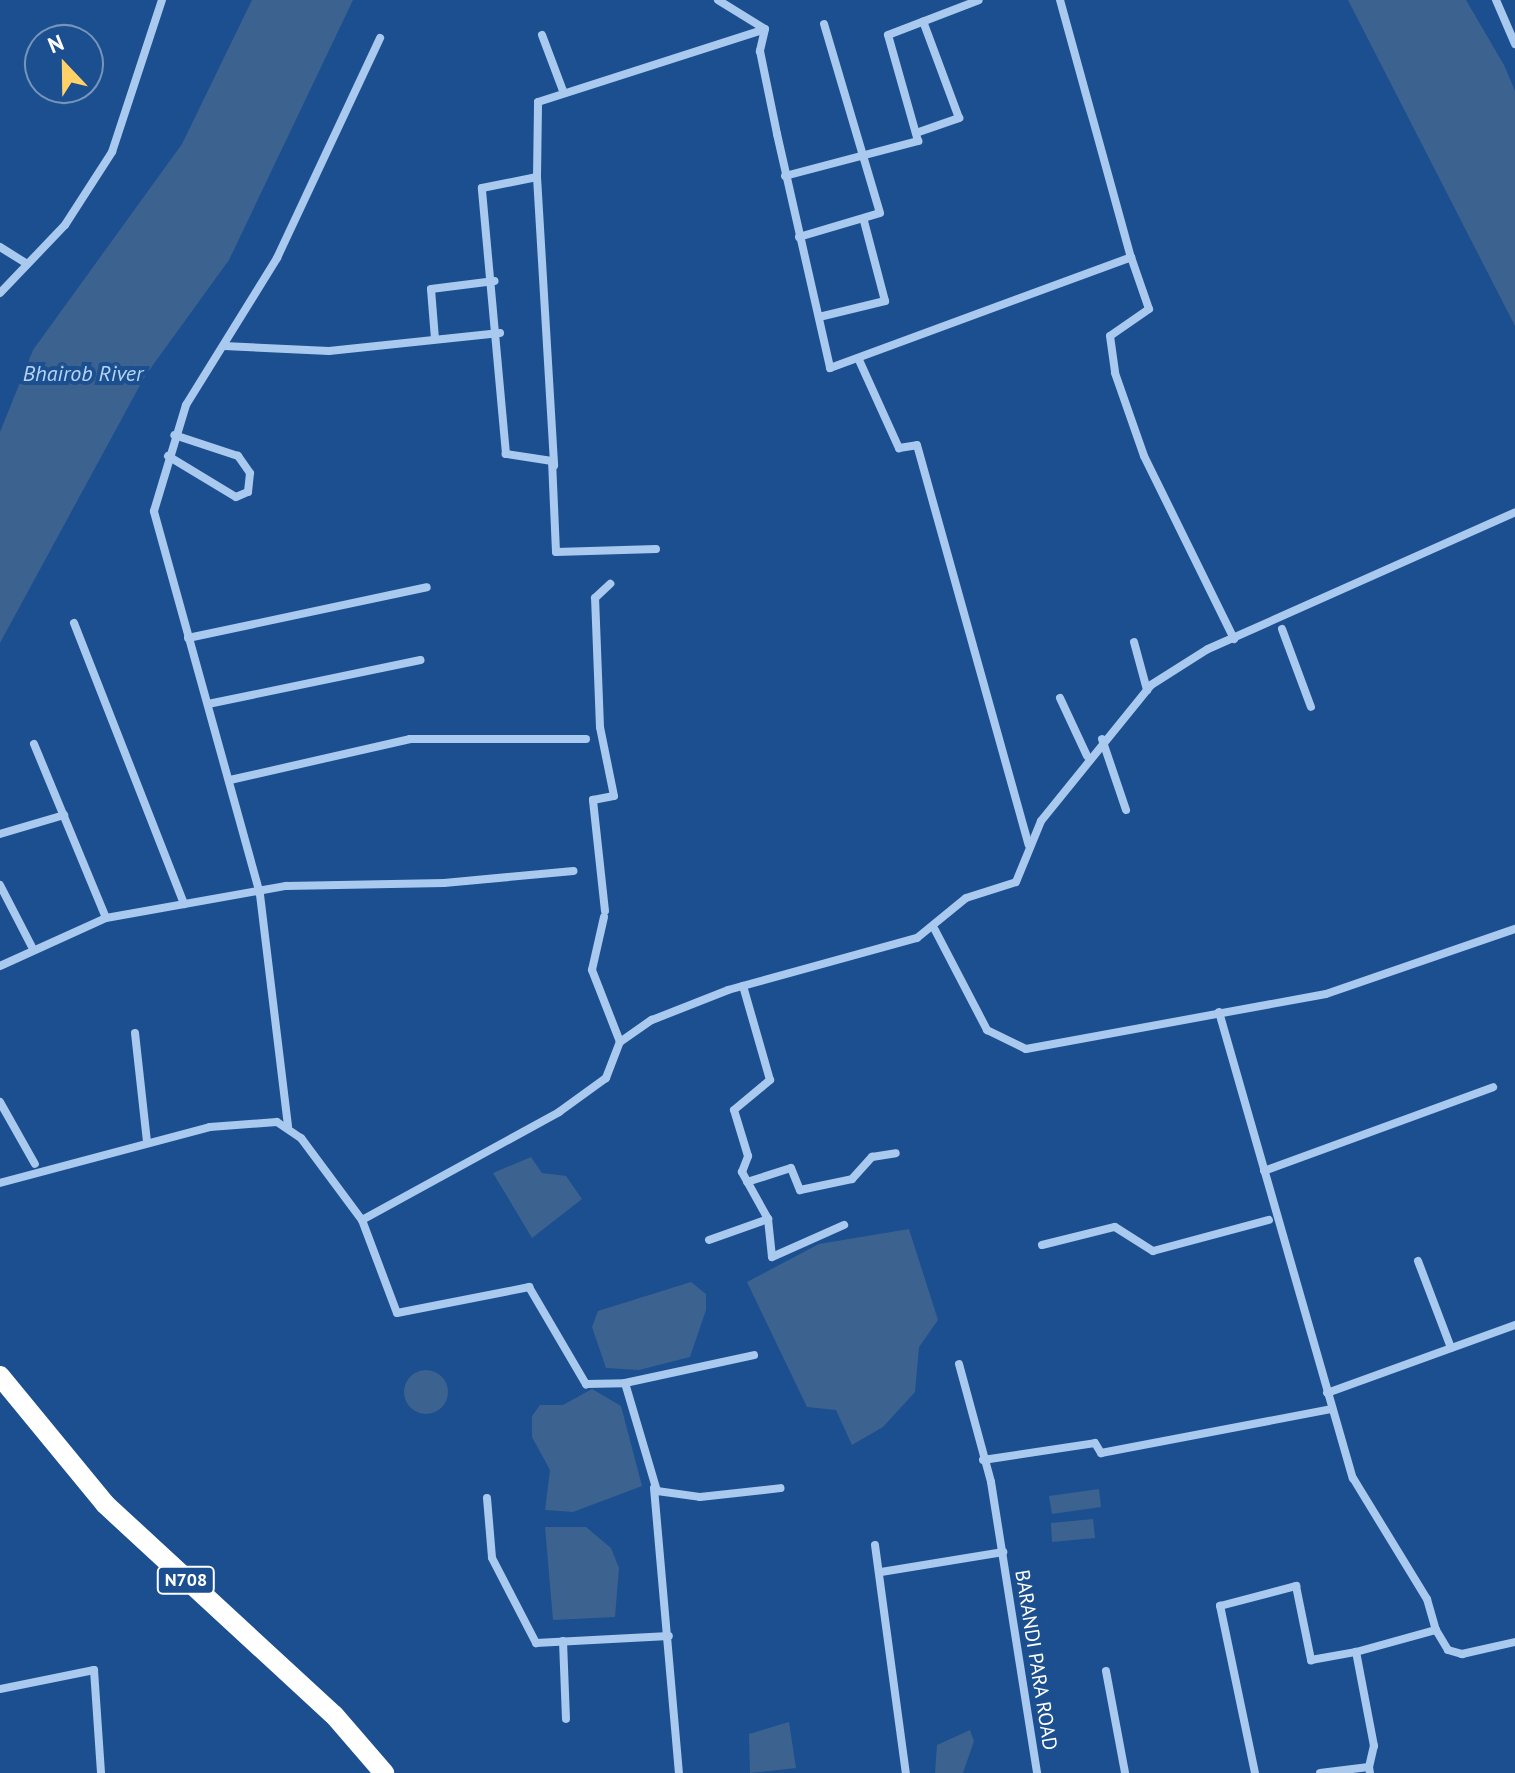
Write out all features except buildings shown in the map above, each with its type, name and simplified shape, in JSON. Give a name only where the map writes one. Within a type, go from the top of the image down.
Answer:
[{"type":"highway","name":"N708","points":[[0,1376],[105,1504],[334,1715],[384,1773]]},
{"type":"street","points":[[718,0],[765,29]]},
{"type":"street","points":[[785,176],[918,141],[888,35],[979,0]]},
{"type":"street","points":[[1060,0],[1131,257],[1149,309],[1110,336],[1115,373],[1144,456],[1234,639]]},
{"type":"street","points":[[1496,0],[1515,44]]},
{"type":"street","points":[[0,293],[65,225],[112,152],[160,1]]},
{"type":"street","points":[[916,133],[959,118],[923,21]]},
{"type":"street","points":[[799,237],[864,221],[880,213],[824,24]]},
{"type":"street","points":[[656,549],[556,552],[537,177],[538,102],[563,91],[765,29]]},
{"type":"street","points":[[765,29],[760,51],[785,176],[830,368],[859,360],[1131,257]]},
{"type":"street","points":[[542,35],[563,91]]},
{"type":"street","points":[[380,38],[359,96],[174,435],[154,511],[260,894],[288,1126],[362,1220],[397,1313],[529,1287],[582,1382],[625,1383],[754,1355]]},
{"type":"street","points":[[537,177],[482,187],[500,333],[506,454],[554,467]]},
{"type":"street","points":[[819,317],[885,301],[864,221]]},
{"type":"street","points":[[0,247],[27,264]]},
{"type":"street","points":[[435,339],[431,289],[495,281]]},
{"type":"street","points":[[224,346],[329,351],[500,333]]},
{"type":"street","points":[[859,360],[899,448],[917,445],[1029,845]]},
{"type":"street","points":[[168,456],[236,497],[248,492],[250,473],[238,456],[174,435]]},
{"type":"street","points":[[362,1220],[559,1112],[606,1078],[620,1042],[652,1020],[743,986],[935,930],[966,898],[1019,880],[1029,845],[1087,756],[1147,690],[1234,639],[1515,512]]},
{"type":"street","points":[[610,584],[595,598],[600,727],[614,796],[593,800],[604,914],[592,970],[620,1042]]},
{"type":"street","points":[[188,638],[427,587]]},
{"type":"street","points":[[74,623],[184,904]]},
{"type":"street","points":[[1282,629],[1311,707]]},
{"type":"street","points":[[1134,642],[1147,690]]},
{"type":"street","points":[[208,704],[420,660]]},
{"type":"street","points":[[1060,698],[1087,756]]},
{"type":"street","points":[[230,780],[410,739],[586,739]]},
{"type":"street","points":[[1102,739],[1126,810]]},
{"type":"street","points":[[34,744],[106,918]]},
{"type":"street","points":[[0,834],[64,815]]},
{"type":"street","points":[[0,966],[106,918],[260,894],[286,886],[444,883],[573,871]]},
{"type":"street","points":[[0,885],[33,949]]},
{"type":"street","points":[[935,930],[983,1024],[1019,1049],[1326,994],[1515,929]]},
{"type":"street","points":[[743,986],[770,1080],[734,1110],[747,1182],[768,1219],[772,1257],[844,1225]]},
{"type":"street","points":[[1219,1012],[1353,1478],[1427,1599],[1436,1630],[1448,1650],[1462,1654],[1515,1642]]},
{"type":"street","points":[[135,1033],[147,1141]]},
{"type":"street","points":[[1264,1171],[1493,1087]]},
{"type":"street","points":[[0,1102],[35,1164]]},
{"type":"street","points":[[0,1183],[147,1141],[252,1122],[288,1126]]},
{"type":"street","points":[[747,1182],[791,1168],[800,1190],[852,1179],[872,1157],[896,1153]]},
{"type":"street","points":[[709,1240],[768,1219]]},
{"type":"street","points":[[1042,1245],[1115,1227],[1153,1251],[1269,1220]]},
{"type":"street","points":[[1418,1261],[1451,1348]]},
{"type":"street","points":[[1327,1393],[1515,1325]]},
{"type":"street","name":"BARANDI PARA ROAD","points":[[959,1364],[1003,1552],[1037,1773]]},
{"type":"street","points":[[625,1383],[654,1488],[679,1773]]},
{"type":"street","points":[[983,1460],[1095,1443],[1101,1453],[1331,1409]]},
{"type":"street","points":[[654,1488],[700,1497],[781,1488]]},
{"type":"street","points":[[487,1498],[492,1558],[526,1629],[536,1643],[669,1636]]},
{"type":"street","points":[[875,1545],[906,1773]]},
{"type":"street","points":[[881,1572],[1003,1552]]},
{"type":"street","points":[[1255,1773],[1220,1606],[1296,1586],[1311,1660],[1356,1652],[1436,1630]]},
{"type":"street","points":[[563,1641],[566,1719]]},
{"type":"street","points":[[1320,1773],[1370,1770],[1374,1746],[1356,1652]]},
{"type":"street","points":[[0,1689],[94,1670],[101,1773]]},
{"type":"street","points":[[1106,1671],[1125,1773]]},
{"type":"water","name":"Bhairob River","points":[[252,0],[353,0],[229,260],[145,376],[0,643],[0,432],[33,350],[182,144]]},
{"type":"water","points":[[1348,0],[1466,0],[1504,65],[1515,91],[1515,326]]},
{"type":"water","points":[[531,1157],[542,1173],[566,1176],[582,1199],[532,1238],[493,1173]]},
{"type":"water","points":[[909,1229],[938,1320],[919,1347],[915,1392],[883,1427],[852,1445],[836,1410],[807,1407],[747,1282],[819,1244]]},
{"type":"water","points":[[691,1282],[706,1294],[706,1310],[690,1357],[639,1370],[606,1368],[592,1327],[598,1311]]},
{"type":"water","points":[[426,1370],[441,1377],[448,1392],[441,1407],[426,1414],[411,1407],[404,1392],[411,1377]]},
{"type":"water","points":[[592,1389],[621,1406],[642,1486],[573,1512],[545,1510],[550,1470],[532,1437],[532,1416],[540,1405],[563,1405]]},
{"type":"water","points":[[1099,1489],[1101,1507],[1052,1514],[1049,1496]]},
{"type":"water","points":[[1093,1519],[1095,1538],[1052,1542],[1051,1523]]},
{"type":"water","points":[[545,1527],[586,1527],[611,1548],[619,1568],[615,1617],[553,1620]]},
{"type":"water","points":[[789,1722],[796,1768],[750,1773],[749,1734]]},
{"type":"water","points":[[970,1730],[974,1741],[963,1773],[935,1773],[937,1745]]}]
